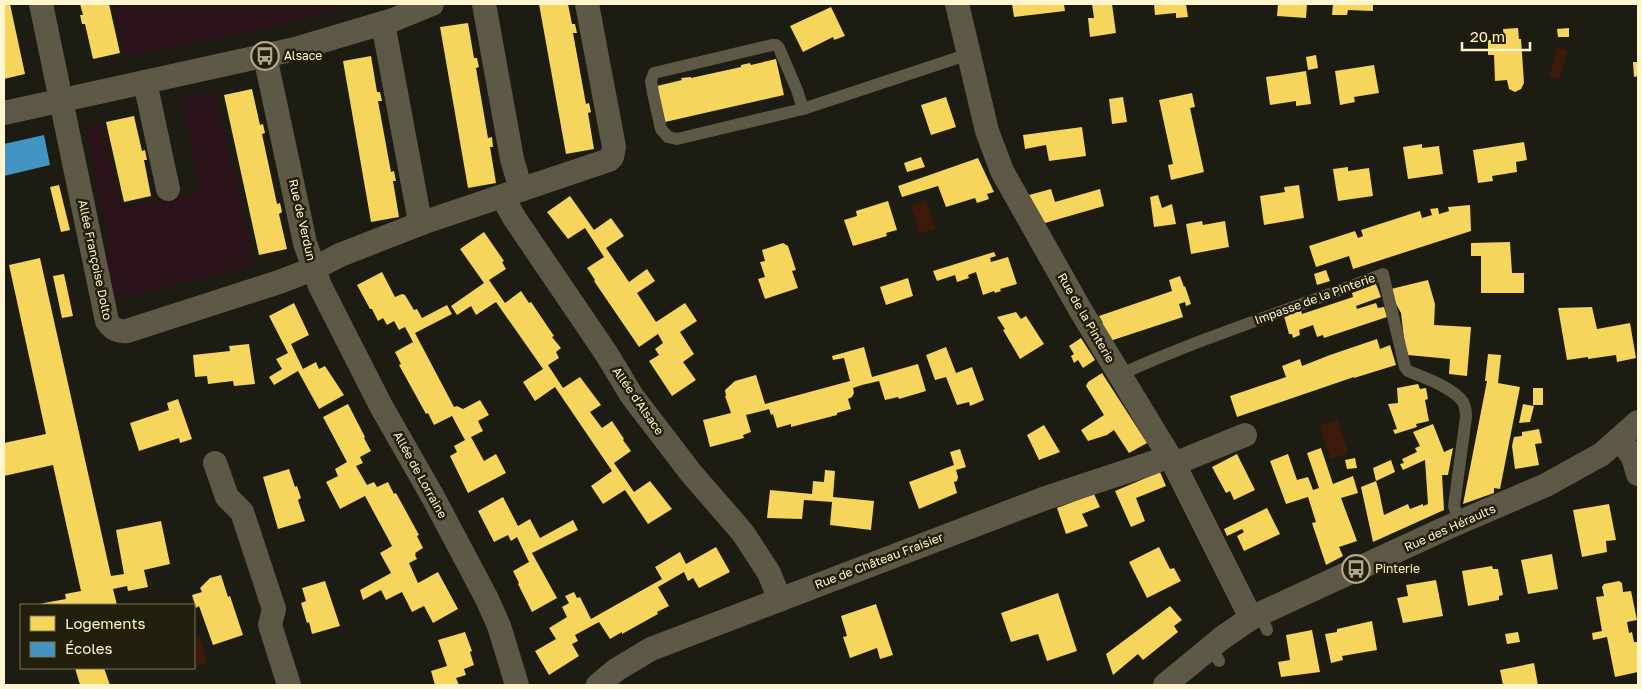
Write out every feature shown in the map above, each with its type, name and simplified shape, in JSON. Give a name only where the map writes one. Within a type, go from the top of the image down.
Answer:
[{"type":"street","points":[[41,4],[62,100]]},
{"type":"street","points":[[4,113],[295,49],[383,23],[432,4]]},
{"type":"street","points":[[484,4],[517,180],[513,193]]},
{"type":"street","name":"Rue de Verdun","points":[[265,56],[305,243],[313,269],[340,255],[422,223],[608,160],[612,157],[614,152],[587,4]]},
{"type":"street","name":"Rue de la Pinterie","points":[[957,4],[987,131],[1002,171],[1119,375],[1172,460],[1259,621]]},
{"type":"street","points":[[383,23],[418,211],[422,223]]},
{"type":"street","points":[[146,82],[168,189]]},
{"type":"street","name":"Allée Françoise Dolto","points":[[62,100],[107,321],[111,328],[119,332],[127,331],[279,282],[313,269]]},
{"type":"street","name":"Allée d'Alsace","points":[[513,193],[507,205],[515,220],[606,353],[632,396],[691,473],[743,533],[762,561],[774,583],[780,600]]},
{"type":"street","name":"Allée de Lorraine","points":[[313,269],[381,406],[433,497],[487,599],[499,626],[517,685]]},
{"type":"street","name":"Rue des Héraults","points":[[1172,683],[1215,655],[1259,621],[1460,523],[1546,485],[1602,454],[1638,422]]},
{"type":"street","name":"Rue de Château Fraisier","points":[[598,685],[616,670],[651,649],[1043,499],[1245,436]]},
{"type":"street","points":[[1620,439],[1633,457],[1638,474]]},
{"type":"street","points":[[215,463],[227,497],[242,512],[274,609],[270,625],[289,685]]},
{"type":"lane","points":[[803,109],[779,48],[772,44],[654,73],[651,81],[662,129],[668,137],[677,138],[803,109],[957,58],[969,57]]},
{"type":"lane","name":"Impasse de la Pinterie","points":[[1119,375],[1247,324],[1382,274],[1404,367],[1453,392],[1462,401],[1466,410],[1454,506],[1460,523]]},
{"type":"shaded area","points":[[113,4],[355,4],[343,9],[277,26],[125,57]]},
{"type":"shaded area","points":[[1558,47],[1568,51],[1559,79],[1549,76]]},
{"type":"shaded area","points":[[216,92],[255,265],[110,301],[101,256],[110,252],[85,127],[103,122],[122,206],[201,192],[180,99]]},
{"type":"shaded area","points":[[926,200],[935,228],[920,234],[911,205]]},
{"type":"shaded area","points":[[1338,420],[1348,453],[1331,459],[1320,426]]},
{"type":"shaded area","points":[[199,636],[207,663],[195,667],[195,637]]},
{"type":"building: Logements","points":[[4,4],[10,4],[25,74],[4,79]]},
{"type":"building: Logements","points":[[80,4],[109,4],[120,53],[93,59],[85,24],[82,24],[80,15],[83,15]]},
{"type":"building: Logements","points":[[539,4],[568,4],[572,24],[575,24],[577,33],[573,33],[586,104],[589,103],[591,112],[588,113],[594,149],[566,154]]},
{"type":"building: Logements","points":[[1012,4],[1064,4],[1065,11],[1014,17]]},
{"type":"building: Logements","points":[[1092,4],[1112,4],[1116,33],[1090,37],[1088,18],[1094,18]]},
{"type":"building: Logements","points":[[1154,4],[1186,4],[1188,17],[1176,18],[1176,13],[1155,15]]},
{"type":"building: Logements","points":[[1278,4],[1307,4],[1306,18],[1277,16]]},
{"type":"building: Logements","points":[[1333,4],[1373,4],[1373,11],[1348,10],[1347,15],[1332,15]]},
{"type":"building: Logements","points":[[831,7],[845,36],[834,40],[833,37],[803,52],[790,26]]},
{"type":"building: Logements","points":[[468,23],[474,58],[477,58],[479,67],[476,68],[488,138],[492,137],[493,147],[490,147],[496,183],[468,188],[440,27]]},
{"type":"building: Logements","points":[[1518,28],[1519,39],[1521,39],[1524,83],[1521,89],[1515,92],[1509,89],[1507,80],[1495,81],[1494,55],[1488,55],[1488,40],[1504,40],[1503,29]]},
{"type":"building: Logements","points":[[1569,28],[1569,37],[1558,37],[1557,29]]},
{"type":"building: Logements","points":[[1316,55],[1318,68],[1308,70],[1306,57]]},
{"type":"building: Logements","points":[[371,56],[377,92],[380,92],[382,101],[378,101],[391,172],[394,171],[396,181],[393,181],[399,217],[371,222],[343,61]]},
{"type":"building: Logements","points":[[776,59],[784,95],[665,122],[657,86],[682,80],[681,78],[691,78],[741,67],[741,65],[750,63],[751,65]]},
{"type":"building: Logements","points":[[1633,62],[1638,62],[1638,76],[1634,77]]},
{"type":"building: Logements","points":[[1374,65],[1379,93],[1354,97],[1355,102],[1340,105],[1335,71]]},
{"type":"building: Logements","points":[[1306,71],[1311,104],[1296,106],[1296,101],[1270,105],[1266,77]]},
{"type":"building: Logements","points":[[252,89],[260,125],[263,124],[265,133],[262,134],[277,204],[280,203],[282,212],[279,214],[287,249],[259,255],[224,95]]},
{"type":"building: Logements","points":[[1192,93],[1195,107],[1190,108],[1204,172],[1171,180],[1168,165],[1173,164],[1159,100]]},
{"type":"building: Logements","points":[[946,97],[956,127],[931,135],[921,105]]},
{"type":"building: Logements","points":[[1123,97],[1127,122],[1112,124],[1109,99]]},
{"type":"building: Logements","points":[[134,116],[142,151],[145,150],[147,160],[144,160],[151,196],[124,202],[106,122]]},
{"type":"building: Logements","points":[[1082,127],[1086,156],[1049,161],[1046,145],[1025,149],[1023,135]]},
{"type":"building: Logements","points":[[1524,142],[1527,160],[1516,162],[1517,172],[1492,176],[1493,181],[1478,183],[1473,150]]},
{"type":"building: Logements","points":[[1422,144],[1422,148],[1439,146],[1443,174],[1408,179],[1403,147]]},
{"type":"building: Logements","points":[[921,157],[925,167],[907,172],[904,163]]},
{"type":"building: Logements","points":[[978,158],[994,192],[987,194],[989,199],[977,203],[975,198],[946,207],[938,186],[902,197],[898,186]]},
{"type":"building: Logements","points":[[1348,167],[1348,171],[1369,168],[1373,196],[1338,201],[1333,169]]},
{"type":"building: Logements","points":[[59,185],[70,230],[61,232],[50,187]]},
{"type":"building: Logements","points":[[1299,185],[1304,218],[1264,225],[1260,196],[1285,192],[1284,187]]},
{"type":"building: Logements","points":[[1051,189],[1055,202],[1100,189],[1104,206],[1045,223],[1029,195]]},
{"type":"building: Logements","points":[[1158,195],[1162,208],[1172,204],[1176,224],[1154,227],[1150,197]]},
{"type":"building: Logements","points":[[570,196],[594,230],[611,218],[624,236],[606,248],[629,282],[647,269],[655,281],[637,293],[656,322],[685,303],[697,321],[680,332],[694,354],[683,362],[696,380],[672,396],[649,361],[659,355],[655,349],[663,343],[658,334],[639,347],[587,268],[604,257],[585,228],[568,239],[547,212]]},
{"type":"building: Logements","points":[[888,201],[897,230],[886,233],[887,236],[853,246],[844,220],[857,216],[856,211]]},
{"type":"building: Logements","points":[[1470,205],[1471,231],[1353,269],[1349,256],[1316,267],[1309,246],[1355,231],[1358,238],[1363,236],[1361,230],[1420,211],[1422,218],[1432,215],[1430,209],[1438,208],[1439,214],[1449,211],[1448,207]]},
{"type":"building: Logements","points":[[1202,221],[1203,225],[1225,221],[1229,247],[1191,254],[1186,224]]},
{"type":"building: Logements","points":[[484,232],[504,261],[502,262],[506,269],[489,280],[505,303],[521,291],[529,303],[531,302],[554,336],[552,337],[561,348],[556,352],[559,358],[548,365],[563,388],[580,377],[601,405],[590,412],[602,428],[612,421],[631,451],[614,463],[634,492],[650,481],[672,509],[648,524],[625,490],[603,504],[591,486],[612,471],[555,387],[535,401],[523,382],[543,369],[496,302],[476,315],[471,306],[457,315],[451,306],[484,283],[460,249]]},
{"type":"building: Logements","points":[[1510,242],[1512,273],[1524,273],[1524,293],[1481,293],[1481,256],[1471,256],[1471,243]]},
{"type":"building: Logements","points":[[783,243],[788,246],[796,270],[792,271],[798,288],[765,299],[758,279],[765,277],[760,262],[765,261],[762,250]]},
{"type":"building: Logements","points":[[994,252],[996,256],[990,258],[991,262],[1008,257],[1017,284],[1000,289],[1001,291],[995,293],[994,291],[983,295],[976,272],[968,275],[969,278],[957,282],[955,275],[937,281],[933,271]]},
{"type":"building: Logements","points":[[40,258],[111,576],[124,574],[116,530],[161,521],[170,564],[144,570],[148,587],[128,591],[127,586],[113,589],[117,604],[40,604],[66,599],[65,594],[81,591],[53,465],[4,476],[4,443],[46,434],[9,265]]},
{"type":"building: Logements","points":[[1326,270],[1330,281],[1317,285],[1314,274]]},
{"type":"building: Logements","points":[[382,272],[395,297],[402,294],[405,295],[414,310],[417,309],[422,318],[447,305],[452,314],[415,333],[454,407],[457,406],[463,409],[480,400],[489,415],[478,421],[483,431],[471,437],[484,461],[496,454],[506,473],[468,493],[450,456],[457,452],[454,446],[465,440],[452,416],[434,425],[399,365],[401,364],[395,352],[413,342],[405,327],[399,330],[394,321],[387,325],[383,318],[378,321],[357,285]]},
{"type":"building: Logements","points":[[64,274],[73,316],[62,318],[53,276]]},
{"type":"building: Logements","points":[[1180,276],[1191,304],[1186,306],[1185,302],[1179,304],[1183,317],[1110,341],[1100,324],[1103,323],[1099,316],[1172,291],[1169,280]]},
{"type":"building: Logements","points":[[908,278],[913,296],[886,305],[880,287]]},
{"type":"building: Logements","points":[[1428,280],[1435,304],[1434,325],[1471,327],[1467,376],[1449,374],[1450,359],[1408,355],[1405,347],[1401,313],[1391,289]]},
{"type":"building: Logements","points":[[1376,284],[1381,297],[1356,306],[1357,309],[1376,303],[1378,308],[1384,307],[1387,317],[1324,338],[1323,335],[1317,337],[1313,325],[1299,330],[1300,335],[1293,338],[1292,334],[1289,334],[1284,316],[1301,310],[1302,314],[1353,297],[1352,293]]},
{"type":"building: Logements","points":[[294,303],[309,335],[291,344],[303,369],[316,362],[319,369],[325,366],[344,395],[319,409],[298,371],[274,385],[269,377],[282,369],[276,359],[288,353],[269,316]]},
{"type":"building: Logements","points":[[1592,307],[1597,329],[1630,323],[1636,358],[1617,362],[1616,355],[1567,360],[1558,308]]},
{"type":"building: Logements","points":[[1016,312],[1021,319],[1026,316],[1044,344],[1020,359],[997,317]]},
{"type":"building: Logements","points":[[1081,338],[1095,360],[1083,368],[1078,360],[1074,363],[1071,356],[1074,354],[1069,346]]},
{"type":"building: Logements","points":[[1377,339],[1380,349],[1390,345],[1396,365],[1354,377],[1237,417],[1230,396],[1286,377],[1282,366],[1300,359],[1302,366]]},
{"type":"building: Logements","points":[[249,344],[255,384],[234,386],[233,381],[208,384],[207,376],[195,377],[193,355],[230,351],[229,346]]},
{"type":"building: Logements","points":[[864,347],[872,377],[918,364],[926,391],[899,399],[898,397],[885,400],[879,381],[862,385],[853,388],[854,393],[848,399],[851,409],[837,413],[837,415],[791,427],[791,424],[777,428],[773,414],[771,415],[769,409],[746,415],[751,432],[743,435],[744,438],[710,447],[703,420],[731,413],[725,396],[725,390],[735,381],[756,375],[765,404],[850,381],[844,358],[833,360],[832,356]]},
{"type":"building: Logements","points":[[946,347],[956,373],[972,367],[984,400],[970,406],[969,402],[957,405],[946,377],[935,380],[926,355]]},
{"type":"building: Logements","points":[[1488,354],[1501,355],[1498,383],[1520,387],[1500,489],[1494,488],[1494,493],[1463,504],[1487,381],[1485,381]]},
{"type":"building: Logements","points":[[1102,373],[1147,443],[1129,453],[1114,430],[1107,435],[1088,441],[1081,430],[1104,415],[1086,386],[1088,382]]},
{"type":"building: Logements","points":[[1418,384],[1420,389],[1426,388],[1428,399],[1425,400],[1429,421],[1416,424],[1417,427],[1395,434],[1393,430],[1397,429],[1388,404],[1398,403],[1397,388]]},
{"type":"building: Logements","points":[[1533,388],[1543,388],[1543,405],[1533,405]]},
{"type":"building: Logements","points":[[178,399],[192,439],[180,443],[179,438],[139,451],[130,423],[169,410],[167,403]]},
{"type":"building: Logements","points":[[348,404],[371,451],[360,457],[363,463],[356,466],[367,485],[374,482],[377,487],[388,482],[419,535],[417,536],[423,548],[415,553],[417,559],[409,563],[418,583],[438,572],[458,609],[433,623],[424,606],[412,612],[402,592],[386,600],[381,590],[363,600],[360,590],[391,573],[380,553],[392,546],[365,496],[340,509],[326,482],[338,476],[335,469],[347,462],[323,417]]},
{"type":"building: Logements","points":[[1523,404],[1534,406],[1530,422],[1519,423]]},
{"type":"building: Logements","points":[[1433,424],[1444,452],[1453,448],[1448,475],[1442,475],[1444,510],[1373,542],[1361,487],[1376,481],[1384,515],[1408,504],[1410,509],[1428,504],[1425,460],[1403,470],[1400,464],[1404,463],[1402,459],[1417,452],[1415,448],[1420,446],[1413,432]]},
{"type":"building: Logements","points":[[1044,425],[1060,452],[1039,460],[1027,435]]},
{"type":"building: Logements","points":[[1539,429],[1542,443],[1535,444],[1539,465],[1515,469],[1512,446],[1514,437],[1522,436],[1522,432]]},
{"type":"building: Logements","points":[[1321,448],[1333,484],[1353,476],[1358,493],[1341,498],[1357,541],[1339,547],[1343,556],[1326,565],[1312,523],[1316,522],[1308,497],[1286,504],[1270,461],[1288,454],[1297,480],[1308,477],[1313,490],[1319,488],[1307,453]]},
{"type":"building: Logements","points":[[960,449],[966,467],[956,470],[958,477],[957,481],[954,482],[957,493],[919,509],[909,482],[954,465],[950,452]]},
{"type":"building: Logements","points":[[1237,454],[1255,490],[1234,500],[1230,491],[1226,493],[1212,467]]},
{"type":"building: Logements","points":[[1355,458],[1357,468],[1347,469],[1345,460]]},
{"type":"building: Logements","points":[[1391,460],[1395,472],[1376,481],[1373,468]]},
{"type":"building: Logements","points":[[289,469],[301,498],[298,500],[305,521],[278,529],[263,477]]},
{"type":"building: Logements","points":[[825,470],[835,471],[833,497],[874,501],[871,530],[830,525],[832,502],[804,500],[802,519],[767,518],[770,490],[812,494],[813,481],[824,482]]},
{"type":"building: Logements","points":[[1160,472],[1166,486],[1136,498],[1145,521],[1131,527],[1115,491]]},
{"type":"building: Logements","points":[[1094,494],[1100,507],[1082,514],[1088,526],[1066,534],[1057,508]]},
{"type":"building: Logements","points":[[503,497],[518,526],[530,519],[540,538],[573,520],[578,530],[532,553],[557,598],[532,612],[513,571],[529,562],[517,537],[511,541],[508,535],[494,542],[478,511]]},
{"type":"building: Logements","points":[[1609,504],[1616,540],[1606,541],[1607,552],[1582,557],[1573,510]]},
{"type":"building: Logements","points":[[1267,508],[1280,534],[1244,551],[1237,536],[1244,532],[1242,529],[1227,536],[1224,529]]},
{"type":"building: Logements","points":[[716,547],[730,572],[699,588],[693,578],[688,581],[684,572],[658,587],[669,606],[657,612],[658,614],[610,639],[599,622],[575,635],[578,641],[572,644],[579,656],[549,675],[535,651],[556,639],[549,628],[567,617],[562,607],[569,603],[565,596],[574,592],[577,598],[580,597],[591,619],[662,579],[655,567],[680,552],[686,564]]},
{"type":"building: Logements","points":[[1159,547],[1170,569],[1174,568],[1181,581],[1147,598],[1129,562]]},
{"type":"building: Logements","points":[[1552,554],[1558,589],[1528,594],[1521,560]]},
{"type":"building: Logements","points":[[1492,566],[1493,569],[1498,569],[1503,595],[1499,596],[1499,600],[1468,606],[1462,571]]},
{"type":"building: Logements","points":[[221,575],[243,635],[213,645],[199,606],[196,608],[192,595],[202,592],[200,588],[210,578]]},
{"type":"building: Logements","points":[[1436,580],[1443,616],[1403,623],[1397,598],[1408,596],[1406,585]]},
{"type":"building: Logements","points":[[325,581],[340,626],[312,634],[301,603],[306,601],[302,588]]},
{"type":"building: Logements","points":[[1619,581],[1622,583],[1623,592],[1631,591],[1637,620],[1627,622],[1629,633],[1632,632],[1634,642],[1638,642],[1638,672],[1615,677],[1607,637],[1593,640],[1592,633],[1602,631],[1596,597],[1604,596],[1602,587],[1604,584]]},
{"type":"building: Logements","points":[[1058,593],[1077,651],[1047,661],[1038,634],[1011,642],[1001,613]]},
{"type":"building: Logements","points":[[876,604],[893,655],[880,659],[877,648],[850,658],[843,637],[847,636],[841,616]]},
{"type":"building: Logements","points":[[1170,606],[1182,620],[1174,626],[1178,632],[1143,660],[1138,654],[1113,675],[1106,654]]},
{"type":"building: Logements","points":[[1372,621],[1377,650],[1342,656],[1343,660],[1331,663],[1325,634],[1337,632],[1337,629]]},
{"type":"building: Logements","points":[[1312,630],[1320,672],[1281,677],[1278,662],[1290,660],[1286,635]]},
{"type":"building: Logements","points":[[465,632],[472,651],[470,652],[474,665],[464,669],[466,675],[456,678],[459,685],[435,685],[431,671],[447,666],[438,640]]},
{"type":"building: Logements","points":[[1518,632],[1520,642],[1507,644],[1505,634]]},
{"type":"building: Logements","points":[[1534,663],[1538,685],[1503,685],[1500,670]]},
{"type":"building: Logements","points":[[75,669],[104,669],[110,685],[80,685]]},
{"type":"building: Écoles","points":[[44,135],[50,165],[4,176],[4,144]]},
{"type":"place","name":"Alsace","points":[[265,56]]},
{"type":"place","name":"Pinterie","points":[[1356,569]]}]
